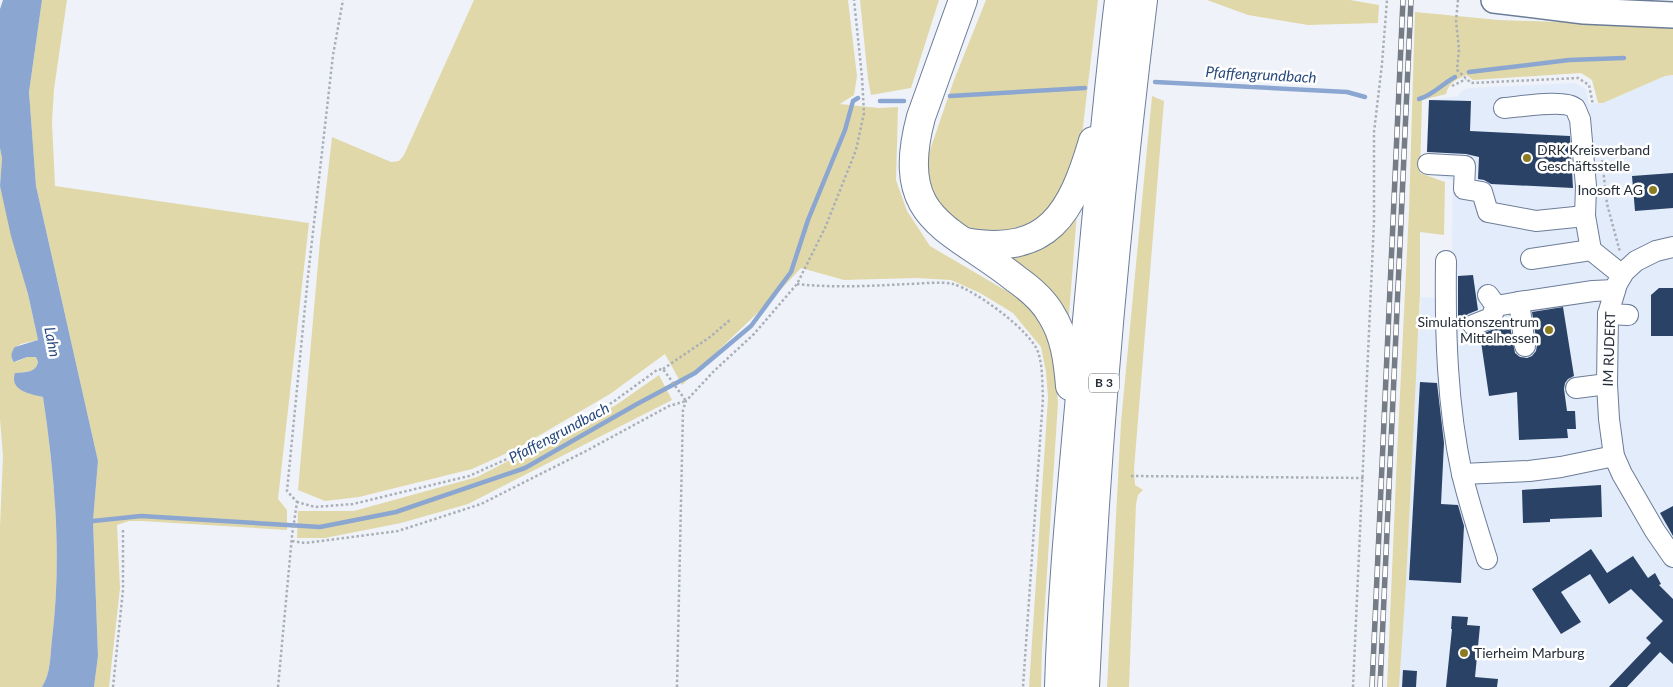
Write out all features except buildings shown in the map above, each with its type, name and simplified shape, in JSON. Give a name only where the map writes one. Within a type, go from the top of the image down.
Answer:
[{"type":"highway","name":"B 3","points":[[1060,687],[1061,641],[1072,495],[1119,0]]},
{"type":"highway","name":"B 3","points":[[1084,687],[1090,561],[1104,380],[1126,141],[1142,0]]},
{"type":"highway","name":"B 3","points":[[959,6],[918,127],[913,157],[920,198],[926,209],[945,230],[1006,270],[1026,286],[1050,312],[1058,326],[1068,360],[1072,495]]},
{"type":"highway","name":"B 3","points":[[964,242],[983,246],[1000,246],[1018,242],[1032,238],[1047,230],[1059,218],[1070,204],[1078,186],[1110,81]]},
{"type":"main road","points":[[1501,1],[1584,11],[1673,15]]},
{"type":"street","points":[[1504,108],[1568,104],[1576,109],[1580,119],[1586,186],[1585,216],[1591,250],[1618,282]]},
{"type":"street","points":[[1428,164],[1465,166],[1464,189],[1482,192],[1488,212],[1536,221],[1585,216]]},
{"type":"street","points":[[1473,325],[1491,318],[1492,300],[1518,302],[1593,291],[1618,282],[1628,267],[1643,257],[1673,247]]},
{"type":"street","points":[[1531,259],[1591,250]]},
{"type":"street","points":[[1446,261],[1446,328],[1456,439],[1462,474],[1487,559]]},
{"type":"street","name":"IM RUDERT","points":[[1618,282],[1608,314],[1607,384],[1614,456],[1622,474],[1673,558]]},
{"type":"street","points":[[1518,302],[1525,346]]},
{"type":"street","points":[[1608,314],[1628,315]]},
{"type":"street","points":[[1576,388],[1607,384]]},
{"type":"street","points":[[1462,474],[1529,471],[1614,456]]},
{"type":"path","points":[[343,0],[333,55],[308,276],[287,491],[297,502],[315,507],[352,504],[469,476],[518,454],[613,402],[652,373],[663,369],[681,358],[731,319]]},
{"type":"path","points":[[677,687],[684,410],[686,401],[714,371],[754,334],[797,284],[825,228],[856,150],[864,113],[854,0]]},
{"type":"path","points":[[1353,687],[1364,478],[1374,221],[1374,132],[1387,0]]},
{"type":"path","points":[[1457,70],[1459,49],[1456,21],[1458,0]]},
{"type":"path","points":[[1452,86],[1466,79]]},
{"type":"path","points":[[797,284],[862,286],[952,284],[978,296],[1006,317],[1027,337],[1038,351],[1042,372],[1043,398],[1023,687]]},
{"type":"path","points":[[663,369],[686,401]]},
{"type":"path","points":[[292,541],[329,540],[398,531],[480,504],[586,451],[669,406],[686,401]]},
{"type":"path","points":[[1131,476],[1364,478]]},
{"type":"path","points":[[278,687],[292,536],[297,502]]},
{"type":"path","points":[[113,687],[123,590],[123,530]]},
{"type":"shaded area","points":[[42,0],[67,0],[54,89],[52,122],[55,186],[309,223],[278,499],[287,510],[287,530],[142,521],[129,521],[117,525],[120,588],[109,687],[94,687],[98,656],[93,521],[98,461],[36,186],[29,92]]},
{"type":"shaded area","points":[[474,0],[848,0],[857,76],[854,95],[840,104],[879,108],[898,107],[896,180],[907,211],[930,246],[1020,299],[1039,313],[1053,335],[1058,403],[1041,687],[1029,687],[1048,398],[1046,372],[1041,347],[1013,313],[980,293],[951,280],[916,278],[844,280],[801,268],[770,301],[682,385],[665,354],[610,394],[516,449],[472,469],[359,497],[325,501],[298,490],[320,241],[332,137],[391,162],[399,161],[404,155]]},
{"type":"shaded area","points":[[860,0],[939,0],[911,88],[871,95]]},
{"type":"shaded area","points":[[986,0],[1098,0],[1082,135],[1062,196],[1031,227],[1009,233],[985,232],[958,224],[944,214],[927,183],[929,153],[954,80]]},
{"type":"shaded area","points":[[1207,0],[1350,0],[1379,5],[1378,23],[1308,25],[1248,15]]},
{"type":"shaded area","points":[[1415,12],[1499,20],[1673,26],[1673,75],[1665,76],[1603,103],[1598,103],[1592,80],[1581,73],[1473,80],[1466,75],[1451,84],[1446,94],[1422,100],[1420,173],[1445,182],[1444,235],[1420,232],[1420,294],[1399,687],[1387,687],[1409,210]]},
{"type":"shaded area","points":[[1673,75],[1673,687],[1399,687],[1421,297],[1451,299],[1453,180],[1425,173],[1429,100],[1458,96],[1461,91],[1469,88],[1575,83],[1586,89],[1589,104],[1603,103],[1665,76]]},
{"type":"shaded area","points":[[1152,96],[1164,101],[1134,469],[1135,485],[1143,490],[1138,495],[1136,504],[1129,687],[1107,687],[1121,422]]},
{"type":"shaded area","points":[[0,148],[2,158],[0,186]]},
{"type":"shaded area","points":[[0,186],[38,340],[24,343],[14,350],[12,360],[16,362],[27,357],[36,357],[38,362],[33,370],[16,373],[14,379],[15,383],[22,390],[43,397],[54,488],[57,548],[55,609],[50,664],[42,687],[0,687],[0,527],[3,456],[0,419]]},
{"type":"shaded area","points":[[1078,200],[1068,327],[987,249]]},
{"type":"shaded area","points":[[659,375],[672,400],[468,504],[401,523],[325,538],[297,538],[298,511],[354,511],[477,477],[616,405]]},
{"type":"water","name":"Lahn","points":[[3,0],[42,0],[29,92],[36,186],[98,461],[93,521],[98,656],[94,687],[42,687],[50,664],[55,609],[56,518],[51,457],[43,397],[22,391],[15,384],[14,379],[15,373],[32,370],[37,366],[38,362],[36,357],[27,357],[14,362],[12,353],[15,347],[38,340],[0,186],[2,158],[0,148],[0,9]]},
{"type":"waterway","name":"Pfaffengrundbach","points":[[1469,72],[1569,60],[1624,58]]},
{"type":"waterway","name":"Pfaffengrundbach","points":[[1419,99],[1429,95],[1455,77]]},
{"type":"waterway","name":"Pfaffengrundbach","points":[[1155,82],[1347,92],[1365,97]]},
{"type":"waterway","name":"Pfaffengrundbach","points":[[950,96],[1085,88]]},
{"type":"waterway","name":"Pfaffengrundbach","points":[[89,523],[141,516],[320,527],[396,512],[525,468],[695,373],[751,326],[791,272],[808,220],[845,130],[853,101],[858,98]]},
{"type":"waterway","name":"Pfaffengrundbach","points":[[880,101],[904,101]]},
{"type":"railway","points":[[1372,687],[1403,0]]},
{"type":"railway","points":[[1380,687],[1411,0]]},
{"type":"place","name":"DRK Kreisverband Geschäftsstelle","points":[[1527,158]]},
{"type":"place","name":"Inosoft AG","points":[[1653,190]]},
{"type":"place","name":"Simulationszentrum Mittelhessen","points":[[1549,330]]},
{"type":"place","name":"Tierheim Marburg","points":[[1464,653]]}]
